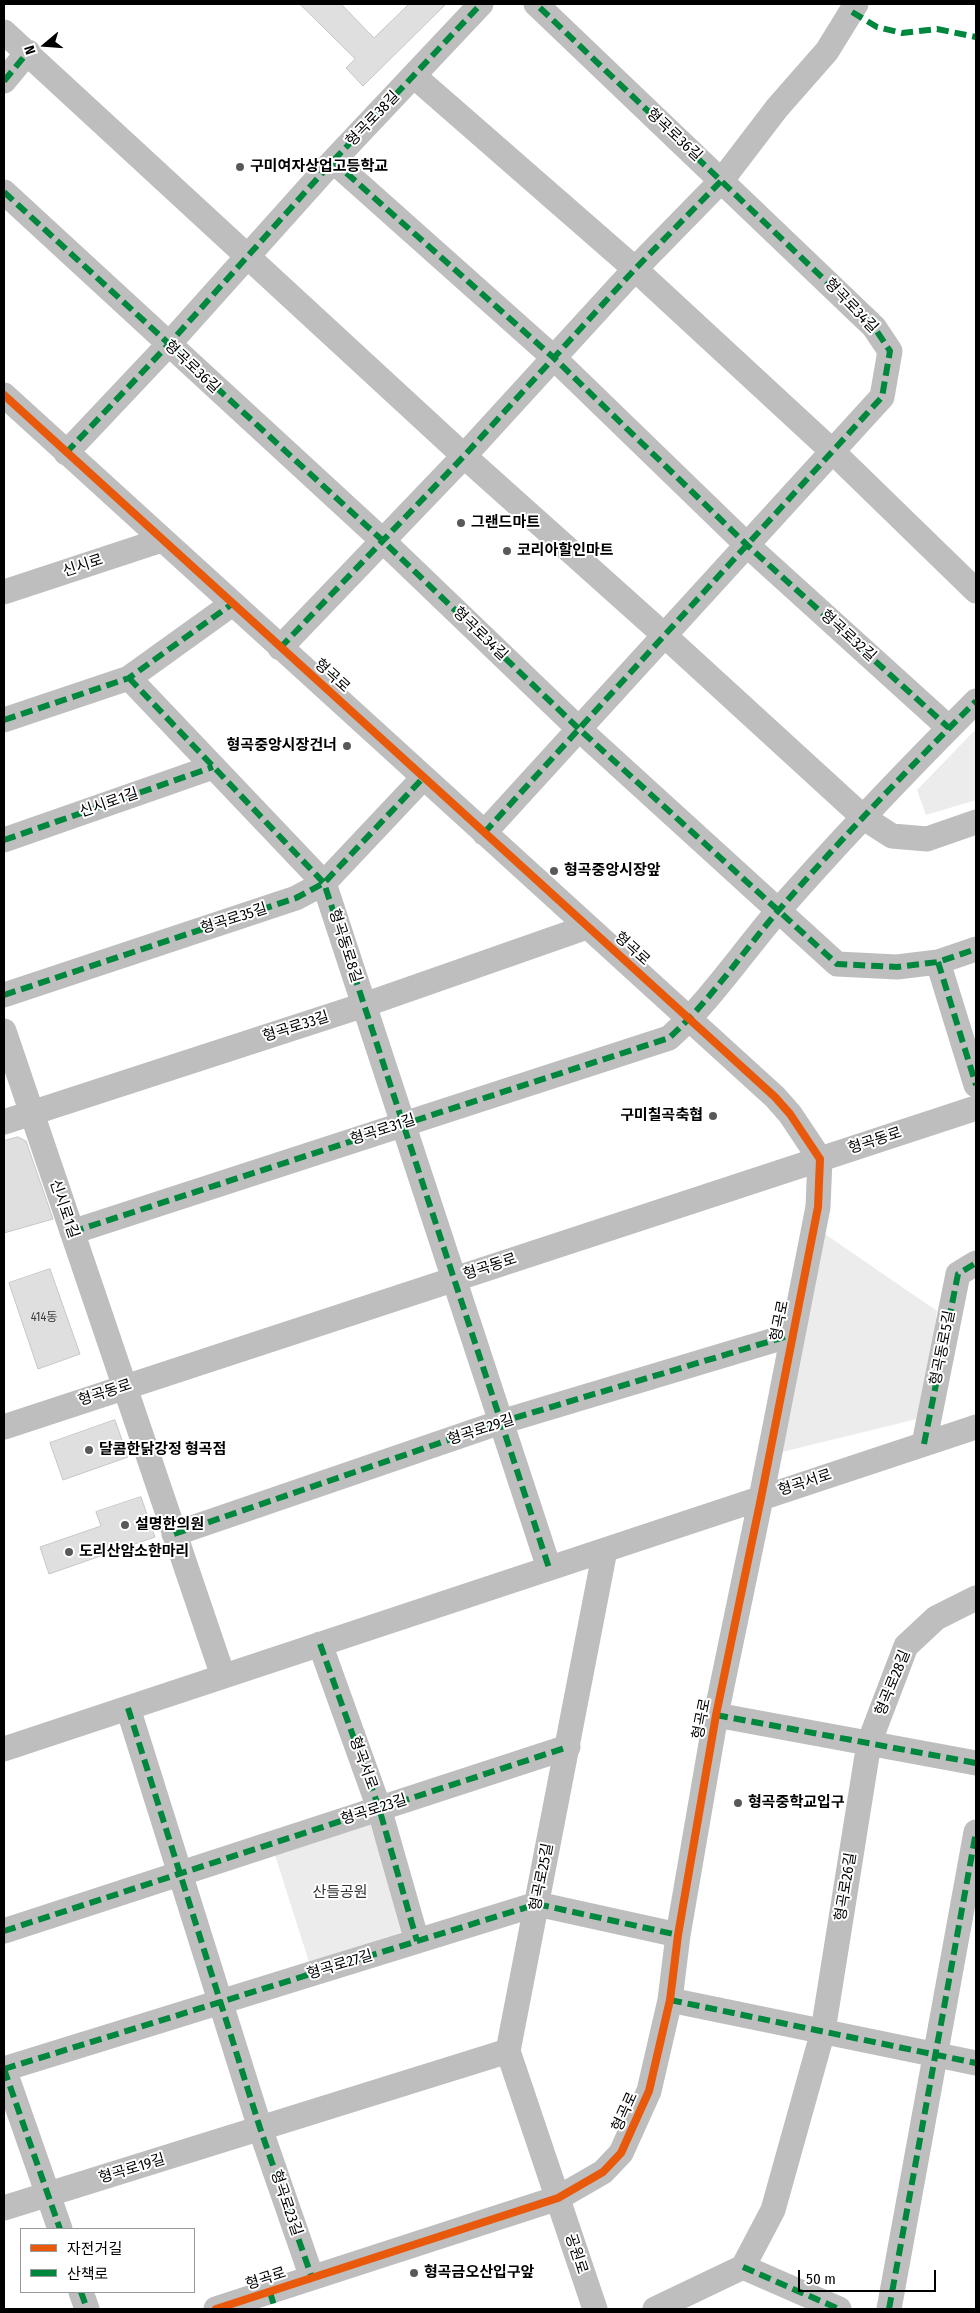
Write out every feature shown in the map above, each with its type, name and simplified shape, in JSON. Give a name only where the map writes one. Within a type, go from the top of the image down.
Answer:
[{"type":"street","name":"형곡로38길","points":[[66,452],[168,345],[333,161],[481,4]]},
{"type":"street","name":"형곡로36길","points":[[536,4],[722,180]]},
{"type":"street","points":[[280,648],[464,456],[635,269],[722,180],[777,108],[827,51],[856,4]]},
{"type":"street","points":[[4,32],[28,52],[247,257],[464,456],[864,818],[892,836],[927,839],[976,822]]},
{"type":"street","points":[[4,81],[28,52]]},
{"type":"street","points":[[414,76],[635,269],[832,451],[976,591]]},
{"type":"street","points":[[333,161],[554,358],[747,545]]},
{"type":"street","name":"형곡로34길","points":[[484,833],[882,397],[890,351],[874,326],[722,180]]},
{"type":"street","name":"형곡로36길","points":[[4,192],[382,540]]},
{"type":"street","name":"형곡로","points":[[4,396],[689,1020],[775,1096],[790,1114],[820,1159],[818,1207],[716,1715],[678,1935],[670,2000],[649,2092],[621,2153],[603,2172],[558,2198],[312,2278],[272,2301],[216,2309]]},
{"type":"street","name":"신시로","points":[[4,592],[162,540]]},
{"type":"street","name":"형곡로34길","points":[[382,540],[579,728]]},
{"type":"street","name":"형곡로32길","points":[[747,545],[949,728]]},
{"type":"street","points":[[4,720],[129,678],[232,604]]},
{"type":"street","name":"형곡동로8길","points":[[129,678],[324,883],[454,1278]]},
{"type":"street","points":[[689,1020],[778,911],[976,701]]},
{"type":"street","points":[[579,728],[837,964],[897,967],[938,962],[976,949]]},
{"type":"street","name":"신시로1길","points":[[4,840],[214,767]]},
{"type":"street","name":"형곡로35길","points":[[4,995],[296,898],[324,883],[423,778]]},
{"type":"street","name":"형곡로33길","points":[[4,1122],[364,1005],[587,927]]},
{"type":"street","points":[[938,962],[976,1085]]},
{"type":"street","name":"형곡로31길","points":[[72,1232],[669,1038],[689,1020]]},
{"type":"street","name":"신시로1길","points":[[4,1031],[125,1387]]},
{"type":"street","name":"형곡동로","points":[[4,1427],[976,1108]]},
{"type":"street","name":"형곡동로5길","points":[[924,1444],[958,1274],[976,1263]]},
{"type":"street","points":[[454,1278],[549,1568]]},
{"type":"street","name":"형곡로29길","points":[[174,1534],[501,1422],[791,1335]]},
{"type":"street","points":[[125,1387],[223,1676]]},
{"type":"street","name":"형곡서로","points":[[4,1749],[976,1427]]},
{"type":"street","name":"형곡로25길","points":[[558,2198],[508,2051],[568,1747],[604,1550]]},
{"type":"street","name":"형곡로28길","points":[[869,1743],[906,1646],[936,1618],[976,1598]]},
{"type":"street","name":"형곡서로","points":[[320,1644],[379,1808],[417,1941]]},
{"type":"street","name":"형곡로23길","points":[[128,1708],[260,2128],[312,2278]]},
{"type":"street","points":[[716,1715],[976,1763]]},
{"type":"street","name":"형곡로26길","points":[[743,2267],[773,2210],[823,2031],[869,1743]]},
{"type":"street","name":"형곡로23길","points":[[180,1873],[568,1747]]},
{"type":"street","points":[[889,2309],[937,2055],[976,1832]]},
{"type":"street","points":[[4,1930],[180,1873]]},
{"type":"street","name":"형곡로27길","points":[[4,2069],[537,1904],[678,1935]]},
{"type":"street","points":[[670,2000],[976,2063]]},
{"type":"street","points":[[260,2128],[508,2051]]},
{"type":"street","points":[[4,2069],[60,2228]]},
{"type":"street","name":"형곡로19길","points":[[4,2208],[260,2128]]},
{"type":"street","name":"공원로","points":[[558,2198],[595,2309]]},
{"type":"street","points":[[655,2309],[743,2267],[839,2309]]},
{"type":"street","points":[[81,2293],[87,2309]]},
{"type":"green space","points":[[976,729],[976,800],[926,815],[917,790]]},
{"type":"green space","points":[[822,1232],[937,1311],[921,1418],[782,1452]]},
{"type":"green space","name":"산들공원","points":[[370,1824],[405,1931],[309,1962],[275,1855]]},
{"type":"building","points":[[300,4],[341,4],[374,38],[409,4],[446,4],[363,86],[346,68],[355,59]]},
{"type":"building","points":[[18,1137],[26,1141],[53,1219],[4,1233],[4,1141]]},
{"type":"building","points":[[50,1269],[80,1354],[38,1369],[9,1283]]},
{"type":"building","name":"달콤한닭강정 형곡점","points":[[115,1420],[128,1457],[63,1480],[50,1443]]},
{"type":"building","points":[[141,1497],[155,1537],[49,1574],[40,1547],[101,1526],[96,1512]]},
{"type":"marked path","points":[[66,453],[168,345],[333,161],[481,4]]},
{"type":"marked path","points":[[484,833],[882,397],[890,351],[874,327],[536,4]]},
{"type":"marked path","points":[[852,12],[877,27],[902,33],[937,29],[976,37]]},
{"type":"marked path","points":[[4,81],[28,52]]},
{"type":"marked path","points":[[333,161],[554,358],[747,545],[949,728]]},
{"type":"marked path","points":[[280,648],[464,456],[635,269],[722,180]]},
{"type":"marked path","points":[[4,192],[382,540],[579,729],[837,964],[897,967],[938,962],[976,949]]},
{"type":"marked path","points":[[4,720],[129,678],[232,604]]},
{"type":"marked path","points":[[129,678],[324,883],[549,1568]]},
{"type":"marked path","points":[[72,1232],[669,1038],[698,1008],[778,911],[826,857],[976,701]]},
{"type":"marked path","points":[[4,840],[213,767]]},
{"type":"marked path","points":[[4,995],[296,898],[324,883],[423,778]]},
{"type":"marked path","points":[[938,962],[976,1085]]},
{"type":"marked path","points":[[924,1444],[958,1274],[976,1263]]},
{"type":"marked path","points":[[174,1534],[501,1422],[791,1335]]},
{"type":"marked path","points":[[320,1644],[379,1808],[417,1941]]},
{"type":"marked path","points":[[128,1708],[260,2128],[312,2278]]},
{"type":"marked path","points":[[716,1715],[976,1763]]},
{"type":"marked path","points":[[4,1931],[568,1747]]},
{"type":"marked path","points":[[889,2309],[976,1832]]},
{"type":"marked path","points":[[4,2069],[537,1904],[678,1935]]},
{"type":"marked path","points":[[670,2000],[976,2063]]},
{"type":"marked path","points":[[4,2069],[60,2228]]},
{"type":"marked path","points":[[743,2267],[839,2309]]},
{"type":"marked path","points":[[270,2292],[275,2309]]},
{"type":"marked path","points":[[81,2293],[87,2309]]},
{"type":"cycle path","points":[[4,395],[775,1097],[790,1114],[820,1159],[818,1207],[716,1715],[678,1935],[670,2000],[649,2091],[621,2153],[603,2172],[558,2198],[216,2309]]},
{"type":"place","name":"구미여자상업고등학교","points":[[240,167]]},
{"type":"place","name":"그랜드마트","points":[[461,523]]},
{"type":"place","name":"코리아할인마트","points":[[507,551]]},
{"type":"place","name":"형곡중앙시장건너","points":[[347,746]]},
{"type":"place","name":"형곡중앙시장앞","points":[[554,871]]},
{"type":"place","name":"구미칠곡축협","points":[[713,1116]]},
{"type":"place","name":"달콤한닭강정 형곡점","points":[[89,1450]]},
{"type":"place","name":"설명한의원","points":[[125,1525]]},
{"type":"place","name":"도리산암소한마리","points":[[69,1552]]},
{"type":"place","name":"형곡중학교입구","points":[[738,1803]]},
{"type":"place","name":"형곡금오산입구앞","points":[[414,2273]]}]
